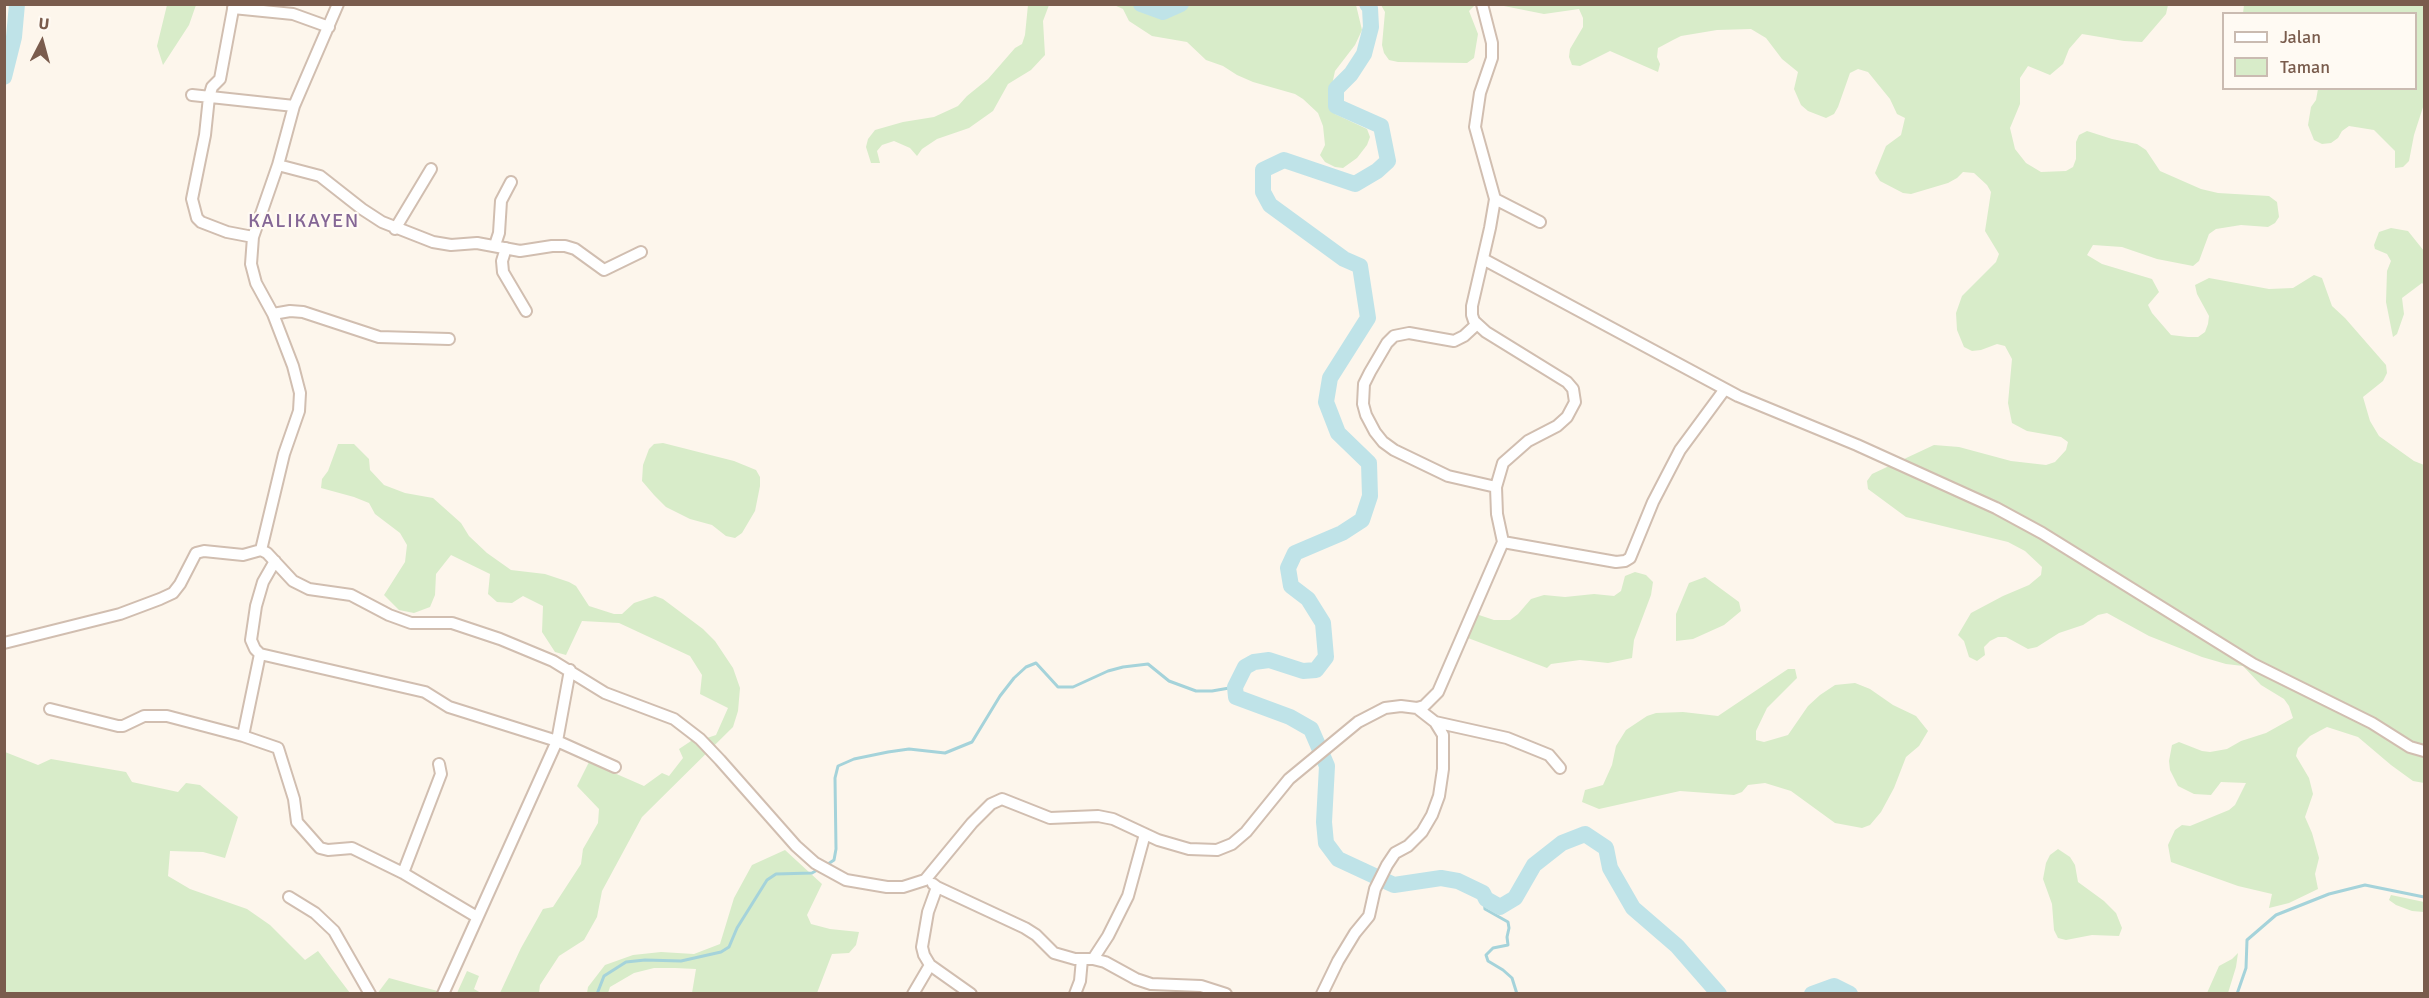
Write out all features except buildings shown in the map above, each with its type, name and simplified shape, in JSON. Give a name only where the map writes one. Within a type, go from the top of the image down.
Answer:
[{"type":"street","points":[[261,550],[284,454],[299,411],[300,393],[298,380],[273,314],[253,274],[251,254],[253,237],[278,165],[294,106],[338,4]]},
{"type":"street","points":[[261,550],[275,561],[293,581],[309,589],[351,595],[411,623],[452,623],[463,626],[530,650],[570,670],[605,693],[662,713],[684,726],[720,760],[796,846],[815,863],[846,880],[887,887],[903,887],[925,880],[972,823],[997,800],[1008,800],[1050,818],[1098,816],[1113,819],[1145,834],[1188,849],[1217,850],[1232,844],[1246,832],[1289,779],[1358,722],[1385,708],[1418,708],[1432,700],[1438,692],[1503,542],[1497,514],[1496,488],[1503,463],[1528,441],[1557,426],[1572,410],[1575,395],[1566,382],[1477,324],[1472,315],[1495,200],[1475,127],[1480,93],[1492,58],[1492,43],[1482,4]]},
{"type":"street","points":[[253,237],[206,225],[197,218],[192,194],[198,174],[209,97],[212,87],[220,79],[233,6],[292,15],[329,27]]},
{"type":"street","points":[[192,95],[294,106]]},
{"type":"street","points":[[278,165],[320,176],[362,209],[395,229],[442,244],[477,243],[528,251],[565,246],[575,249],[604,270],[641,252]]},
{"type":"street","points":[[395,229],[431,169]]},
{"type":"street","points":[[495,245],[499,233],[501,201],[511,182]]},
{"type":"street","points":[[1495,200],[1540,222]]},
{"type":"street","points":[[506,248],[502,261],[503,272],[526,311]]},
{"type":"street","points":[[1483,259],[1725,389],[1996,508],[2042,533],[2253,664],[2372,723],[2410,747],[2424,751]]},
{"type":"street","points":[[273,314],[290,311],[303,312],[379,337],[449,339]]},
{"type":"street","points":[[1477,324],[1464,336],[1454,341],[1409,333],[1394,336],[1387,343],[1364,384],[1363,404],[1366,415],[1376,432],[1383,442],[1394,450],[1448,476],[1496,488]]},
{"type":"street","points":[[1503,542],[1616,562],[1630,558],[1653,502],[1680,450],[1725,389]]},
{"type":"street","points":[[4,643],[120,614],[173,593],[196,553],[204,551],[243,555],[261,550]]},
{"type":"street","points":[[275,561],[263,582],[256,606],[251,640],[260,654],[425,692],[449,707],[557,741],[615,767]]},
{"type":"street","points":[[243,736],[260,654]]},
{"type":"street","points":[[443,993],[557,741],[570,670]]},
{"type":"street","points":[[1323,993],[1344,951],[1369,916],[1376,889],[1387,865],[1395,853],[1408,846],[1422,832],[1439,796],[1444,749],[1443,735],[1435,722],[1418,708]]},
{"type":"street","points":[[50,709],[118,726],[144,716],[167,716],[243,736],[278,748],[294,799],[297,822],[320,848],[328,850],[352,848],[403,873],[477,917]]},
{"type":"street","points":[[1435,722],[1507,738],[1549,755],[1560,768]]},
{"type":"street","points":[[403,873],[441,774],[439,764]]},
{"type":"street","points":[[1075,993],[1088,959],[1108,936],[1128,896],[1145,834]]},
{"type":"street","points":[[925,880],[1025,928],[1062,957],[1105,963],[1136,979],[1171,990],[1201,986],[1226,993]]},
{"type":"street","points":[[937,887],[923,932],[924,955],[930,965],[971,993]]},
{"type":"street","points":[[289,897],[315,913],[334,931],[370,993]]},
{"type":"street","points":[[913,993],[930,965]]},
{"type":"green space","points":[[167,5],[196,5],[189,25],[163,65],[157,46]]},
{"type":"green space","points":[[1028,5],[1049,5],[1043,21],[1045,55],[1031,70],[1008,84],[993,111],[969,128],[937,139],[922,149],[917,156],[910,148],[894,141],[882,145],[877,151],[880,163],[871,163],[866,147],[868,139],[875,130],[934,117],[958,106],[988,79],[1015,48],[1022,44]]},
{"type":"green space","points":[[1114,5],[1134,5],[1158,17],[1166,18],[1188,5],[1356,5],[1362,30],[1355,45],[1335,71],[1329,99],[1335,114],[1367,129],[1370,137],[1367,145],[1357,158],[1343,168],[1325,162],[1320,155],[1325,145],[1323,126],[1318,113],[1303,99],[1295,94],[1253,82],[1206,60],[1187,42],[1152,36],[1129,21],[1123,9]]},
{"type":"green space","points":[[1381,5],[1475,5],[1469,11],[1478,34],[1474,58],[1467,63],[1389,60],[1382,45],[1385,12]]},
{"type":"green space","points":[[1499,5],[2168,5],[2166,14],[2142,42],[2082,34],[2069,49],[2063,64],[2050,75],[2028,66],[2020,78],[2020,104],[2010,128],[2015,149],[2026,163],[2041,172],[2066,171],[2073,167],[2076,159],[2076,142],[2079,135],[2087,131],[2137,144],[2146,150],[2160,171],[2201,189],[2218,193],[2269,196],[2277,202],[2279,217],[2275,223],[2268,227],[2241,225],[2216,229],[2209,234],[2199,261],[2193,266],[2157,259],[2122,247],[2093,245],[2087,255],[2102,264],[2152,279],[2159,292],[2148,305],[2152,313],[2171,335],[2188,337],[2198,337],[2205,332],[2208,324],[2209,316],[2197,294],[2195,285],[2209,278],[2269,289],[2293,288],[2314,275],[2322,278],[2332,306],[2386,365],[2387,373],[2383,381],[2363,397],[2370,421],[2379,436],[2414,461],[2424,465],[2424,783],[2413,781],[2358,737],[2327,727],[2310,736],[2298,748],[2296,756],[2309,778],[2313,794],[2305,817],[2319,858],[2315,874],[2318,889],[2289,903],[2269,908],[2272,894],[2238,886],[2171,862],[2168,845],[2175,830],[2182,825],[2190,826],[2229,810],[2235,805],[2246,783],[2221,782],[2211,795],[2194,794],[2178,786],[2170,770],[2172,745],[2179,742],[2210,752],[2227,749],[2241,741],[2266,733],[2293,718],[2284,699],[2261,685],[2243,666],[2202,657],[2149,636],[2107,613],[2098,615],[2083,625],[2059,633],[2037,647],[2028,649],[2006,637],[1998,637],[1984,647],[1985,655],[1977,661],[1969,657],[1964,641],[1958,635],[1971,613],[2029,585],[2041,575],[2042,567],[2025,551],[2008,542],[1906,517],[1868,489],[1867,481],[1872,474],[1934,445],[1959,447],[2011,461],[2046,465],[2055,462],[2066,450],[2068,442],[2061,437],[2027,431],[2012,423],[2008,403],[2012,359],[2005,346],[1997,344],[1972,351],[1964,347],[1957,330],[1956,313],[1962,296],[1996,262],[1999,254],[1985,231],[1991,192],[1987,185],[1974,173],[1963,172],[1948,183],[1911,194],[1903,193],[1880,181],[1875,173],[1886,146],[1901,135],[1905,118],[1897,114],[1890,99],[1868,72],[1858,69],[1850,73],[1838,107],[1834,114],[1826,118],[1808,111],[1801,105],[1794,89],[1798,72],[1782,59],[1766,38],[1751,29],[1717,30],[1681,36],[1658,48],[1657,57],[1660,64],[1658,72],[1610,51],[1580,66],[1572,65],[1569,57],[1570,49],[1583,27],[1583,18],[1579,9],[1544,14]]},
{"type":"green space","points":[[2244,5],[2424,5],[2424,104],[2409,161],[2403,167],[2395,168],[2395,151],[2374,130],[2349,126],[2331,143],[2322,144],[2314,140],[2308,125],[2311,107],[2316,100],[2318,90],[2417,90],[2417,12],[2243,12]]},
{"type":"green space","points":[[2391,228],[2408,231],[2424,251],[2424,285],[2422,283],[2402,298],[2404,314],[2397,334],[2393,337],[2386,302],[2387,271],[2391,261],[2387,254],[2375,249],[2374,245],[2379,232]]},
{"type":"green space","points":[[663,443],[734,461],[756,470],[760,477],[760,486],[755,511],[742,533],[735,538],[726,536],[712,525],[690,519],[666,507],[654,495],[642,481],[643,465],[649,449],[654,444]]},
{"type":"green space","points":[[338,444],[354,444],[369,459],[370,470],[384,485],[405,493],[433,498],[461,523],[469,536],[487,553],[511,570],[545,574],[569,582],[576,586],[589,606],[614,614],[622,614],[634,603],[655,596],[663,599],[703,629],[715,641],[733,668],[740,688],[738,711],[733,727],[642,817],[602,891],[597,917],[584,940],[559,956],[540,985],[539,993],[500,993],[521,948],[543,909],[553,907],[581,864],[583,849],[598,823],[599,809],[577,786],[589,762],[644,786],[662,773],[669,776],[683,758],[679,749],[694,739],[716,735],[728,708],[700,694],[702,675],[690,656],[619,623],[582,621],[566,655],[555,652],[542,632],[543,606],[523,596],[512,603],[497,602],[488,594],[490,574],[451,555],[436,574],[435,595],[430,607],[414,613],[399,610],[384,595],[405,562],[407,545],[400,533],[375,514],[369,503],[321,488],[322,479],[328,471]]},
{"type":"green space","points":[[1635,572],[1646,575],[1653,582],[1651,595],[1634,640],[1632,658],[1608,663],[1580,660],[1551,664],[1547,668],[1468,638],[1471,622],[1476,614],[1494,620],[1510,620],[1531,599],[1544,595],[1614,596],[1621,591],[1625,576]]},
{"type":"green space","points":[[1705,577],[1739,602],[1741,611],[1724,625],[1693,639],[1676,641],[1676,614],[1689,583]]},
{"type":"green space","points":[[1788,669],[1795,669],[1797,678],[1767,708],[1756,731],[1756,740],[1764,742],[1788,735],[1808,706],[1820,695],[1835,685],[1855,683],[1870,689],[1893,705],[1916,716],[1928,731],[1919,746],[1906,757],[1894,788],[1881,812],[1870,825],[1862,828],[1835,823],[1791,791],[1765,783],[1748,785],[1742,792],[1734,795],[1680,791],[1599,809],[1582,802],[1585,790],[1603,785],[1612,765],[1616,746],[1626,730],[1647,716],[1656,713],[1683,712],[1718,716]]},
{"type":"green space","points":[[5,752],[38,765],[51,759],[126,772],[132,782],[178,792],[186,783],[200,785],[238,817],[225,858],[203,852],[170,851],[168,876],[190,889],[247,909],[270,925],[305,960],[318,951],[350,993],[5,993]]},
{"type":"green space","points":[[2058,849],[2070,857],[2075,865],[2078,882],[2116,913],[2122,928],[2119,936],[2092,935],[2066,940],[2058,938],[2054,930],[2052,904],[2043,879],[2050,855]]},
{"type":"green space","points":[[785,850],[822,884],[807,915],[811,924],[830,929],[859,932],[856,945],[849,953],[832,954],[817,993],[692,993],[696,969],[654,968],[634,973],[610,987],[608,993],[587,993],[588,987],[605,965],[633,955],[661,952],[694,954],[720,944],[734,898],[752,865]]},
{"type":"green space","points":[[2391,895],[2424,902],[2424,912],[2412,911],[2396,905],[2389,900]]},
{"type":"green space","points":[[2238,953],[2228,993],[2207,993],[2219,966]]},
{"type":"green space","points":[[467,971],[479,976],[474,989],[481,993],[457,993]]},
{"type":"green space","points":[[389,978],[418,986],[446,993],[377,994]]},
{"type":"waterway","points":[[4,77],[14,37],[17,4]]},
{"type":"waterway","points":[[1141,4],[1163,12],[1181,4]]},
{"type":"waterway","points":[[1367,4],[1370,8],[1371,27],[1364,54],[1351,74],[1336,89],[1336,106],[1381,126],[1388,161],[1377,171],[1355,184],[1284,160],[1263,170],[1263,192],[1270,205],[1344,259],[1360,266],[1368,318],[1330,378],[1326,402],[1338,433],[1369,463],[1370,496],[1362,520],[1342,533],[1295,553],[1288,568],[1291,586],[1308,599],[1323,623],[1326,657],[1316,670],[1303,671],[1269,660],[1254,662],[1245,667],[1235,687],[1236,697],[1290,717],[1311,729],[1327,766],[1324,822],[1326,843],[1338,859],[1394,885],[1441,878],[1458,881],[1483,893],[1486,899],[1500,907],[1515,898],[1534,865],[1562,843],[1585,834],[1606,848],[1610,868],[1633,908],[1677,946],[1719,994]]},
{"type":"waterway","points":[[825,866],[834,860],[836,849],[835,778],[838,766],[854,759],[909,749],[945,753],[972,742],[1000,696],[1026,667],[1036,663],[1058,687],[1073,687],[1108,671],[1148,664],[1169,681],[1196,691],[1235,687]]},
{"type":"waterway","points":[[597,994],[604,976],[626,962],[681,961],[721,952],[729,947],[737,928],[767,880],[776,874],[812,873],[819,869]]},
{"type":"waterway","points":[[2237,994],[2246,968],[2247,940],[2276,915],[2329,894],[2365,885],[2424,897]]},
{"type":"waterway","points":[[1483,893],[1485,909],[1508,922],[1509,928],[1508,945],[1493,948],[1486,955],[1488,961],[1512,978],[1517,994]]},
{"type":"waterway","points":[[1812,994],[1834,986],[1850,994]]},
{"type":"district","name":"KALIKAYEN","points":[[304,222]]}]
